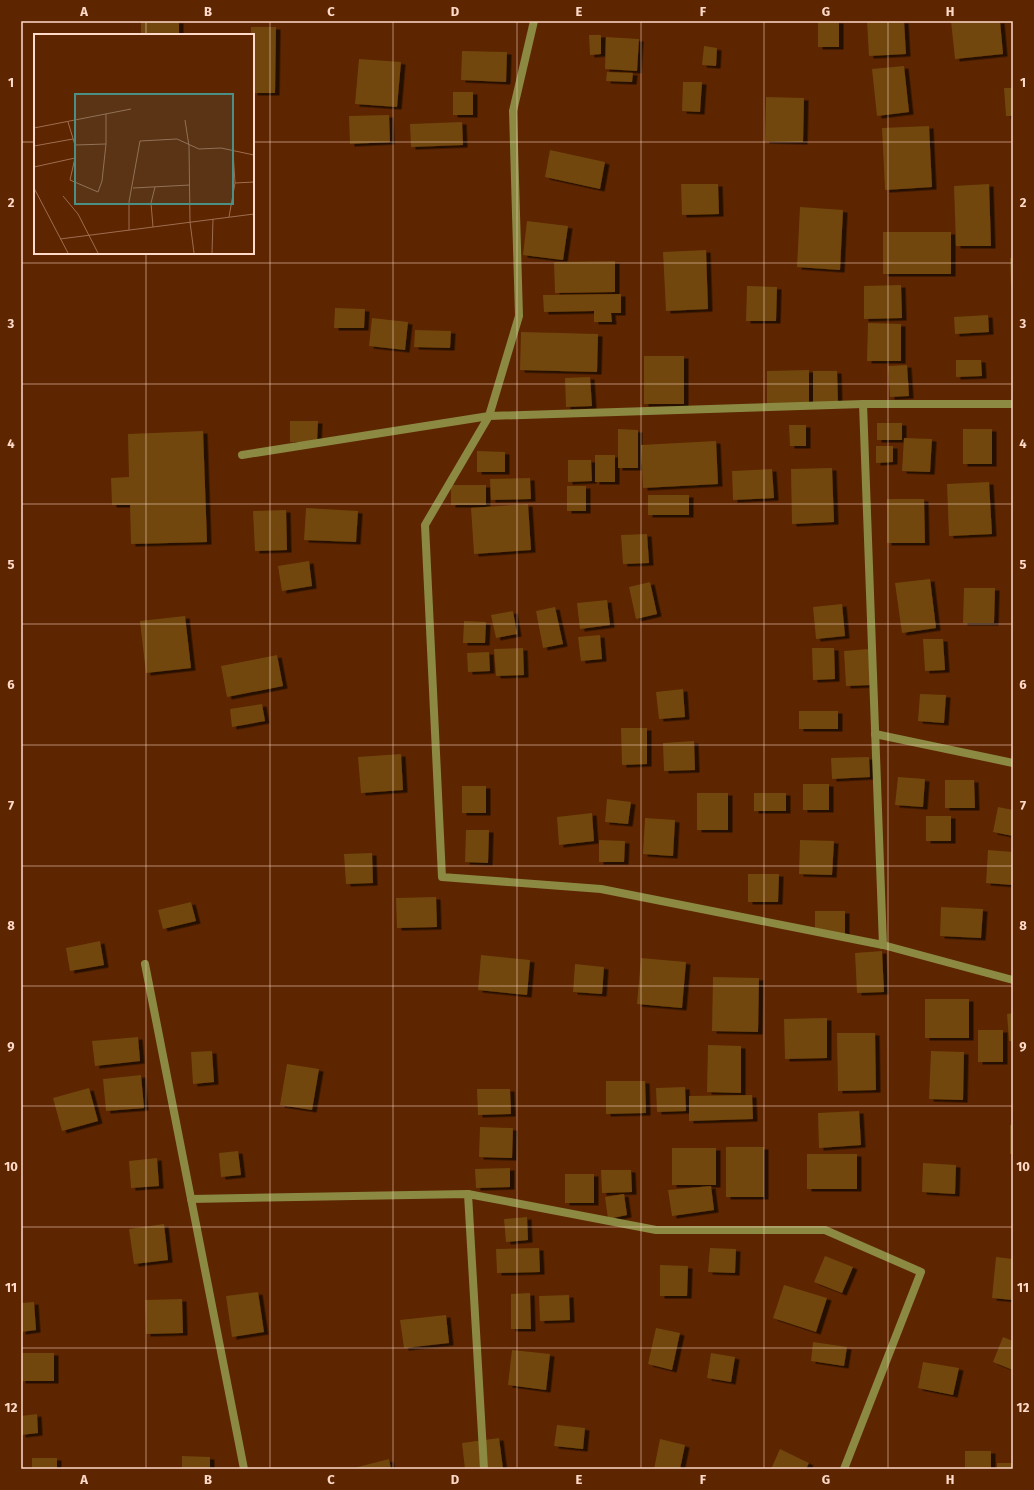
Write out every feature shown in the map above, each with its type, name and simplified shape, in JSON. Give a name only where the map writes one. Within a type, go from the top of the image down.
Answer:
[{"type":"street","points":[[534,21],[513,111],[519,316],[489,416],[425,524],[442,877],[601,889],[883,945],[1013,980]]},
{"type":"street","points":[[863,404],[883,945]]},
{"type":"street","points":[[242,455],[489,416],[863,404],[1013,404]]},
{"type":"street","points":[[875,734],[1013,763]]},
{"type":"street","points":[[145,964],[244,1469]]},
{"type":"street","points":[[190,1199],[468,1194],[656,1230],[825,1230],[920,1272],[844,1469]]},
{"type":"street","points":[[468,1194],[484,1469]]},
{"type":"building","points":[[141,21],[179,21],[179,34],[141,34]]},
{"type":"building","points":[[818,21],[839,21],[839,47],[818,47]]},
{"type":"building","points":[[867,21],[904,21],[906,54],[869,56]]},
{"type":"building","points":[[951,21],[1000,21],[1003,54],[955,59]]},
{"type":"building","points":[[251,27],[276,27],[275,93],[254,93],[254,34],[251,34]]},
{"type":"building","points":[[589,35],[601,35],[601,54],[590,55]]},
{"type":"building","points":[[606,37],[639,39],[637,71],[605,69]]},
{"type":"building","points":[[704,46],[717,48],[716,66],[702,65]]},
{"type":"building","points":[[462,51],[507,52],[506,82],[461,80]]},
{"type":"building","points":[[359,59],[401,62],[397,107],[355,104]]},
{"type":"building","points":[[904,66],[909,112],[877,116],[872,69]]},
{"type":"building","points":[[607,72],[633,73],[632,82],[606,81]]},
{"type":"building","points":[[683,82],[702,82],[700,112],[682,111]]},
{"type":"building","points":[[1004,88],[1013,88],[1013,116],[1006,116]]},
{"type":"building","points":[[453,92],[473,92],[473,115],[453,115]]},
{"type":"building","points":[[766,97],[804,98],[803,142],[765,141]]},
{"type":"building","points":[[389,115],[390,142],[350,144],[349,116]]},
{"type":"building","points":[[462,122],[463,145],[411,147],[410,124]]},
{"type":"building","points":[[929,126],[932,187],[885,190],[882,128]]},
{"type":"building","points":[[550,150],[605,162],[600,189],[545,177]]},
{"type":"building","points":[[681,184],[718,184],[719,214],[682,215]]},
{"type":"building","points":[[989,184],[991,246],[956,246],[954,186]]},
{"type":"building","points":[[800,207],[843,210],[840,270],[797,267]]},
{"type":"building","points":[[527,221],[568,226],[563,260],[523,255]]},
{"type":"building","points":[[883,232],[951,232],[951,274],[883,274]]},
{"type":"building","points":[[706,250],[708,309],[666,311],[663,252]]},
{"type":"building","points":[[1010,258],[1013,258],[1013,285],[1011,285]]},
{"type":"building","points":[[615,261],[615,292],[555,293],[554,262]]},
{"type":"building","points":[[901,285],[902,318],[864,319],[864,286]]},
{"type":"building","points":[[747,286],[777,287],[776,321],[746,321]]},
{"type":"building","points":[[621,294],[621,313],[611,313],[612,322],[594,322],[594,311],[544,312],[543,295]]},
{"type":"building","points":[[335,308],[365,309],[364,328],[334,328]]},
{"type":"building","points":[[988,315],[989,332],[955,334],[954,317]]},
{"type":"building","points":[[372,318],[408,322],[405,350],[369,346]]},
{"type":"building","points":[[868,323],[901,324],[901,361],[867,361]]},
{"type":"building","points":[[415,330],[451,331],[450,348],[414,347]]},
{"type":"building","points":[[521,332],[598,334],[597,372],[520,370]]},
{"type":"building","points":[[644,356],[684,356],[684,404],[644,404]]},
{"type":"building","points":[[956,360],[981,360],[982,376],[956,377]]},
{"type":"building","points":[[907,365],[909,396],[890,397],[888,366]]},
{"type":"building","points":[[809,370],[809,403],[767,404],[767,371]]},
{"type":"building","points":[[813,371],[837,371],[838,403],[813,403]]},
{"type":"building","points":[[590,377],[592,406],[566,407],[565,378]]},
{"type":"building","points":[[290,421],[318,421],[317,442],[290,442]]},
{"type":"building","points":[[877,423],[902,423],[902,440],[877,440]]},
{"type":"building","points":[[789,425],[806,425],[806,446],[790,446]]},
{"type":"building","points":[[618,429],[638,430],[638,468],[618,468]]},
{"type":"building","points":[[963,429],[992,429],[992,464],[963,464]]},
{"type":"building","points":[[203,431],[207,542],[131,544],[130,505],[112,505],[111,478],[129,477],[128,434]]},
{"type":"building","points":[[904,438],[932,439],[930,472],[902,471]]},
{"type":"building","points":[[716,441],[718,484],[643,488],[641,445]]},
{"type":"building","points":[[876,446],[893,446],[893,462],[876,463]]},
{"type":"building","points":[[477,451],[505,452],[505,472],[477,472]]},
{"type":"building","points":[[595,455],[615,455],[615,482],[595,482]]},
{"type":"building","points":[[568,460],[591,460],[592,481],[568,482]]},
{"type":"building","points":[[832,468],[834,522],[792,524],[791,469]]},
{"type":"building","points":[[772,469],[774,498],[733,500],[732,471]]},
{"type":"building","points":[[530,478],[531,499],[491,500],[490,479]]},
{"type":"building","points":[[989,482],[992,534],[949,536],[947,484]]},
{"type":"building","points":[[451,485],[486,485],[486,505],[451,505]]},
{"type":"building","points":[[567,486],[586,486],[586,511],[567,511]]},
{"type":"building","points":[[648,495],[689,495],[689,515],[648,515]]},
{"type":"building","points":[[887,499],[924,499],[925,543],[887,543]]},
{"type":"building","points":[[528,504],[531,550],[474,554],[471,508]]},
{"type":"building","points":[[306,508],[358,511],[356,542],[304,540]]},
{"type":"building","points":[[286,510],[287,550],[255,551],[253,511]]},
{"type":"building","points":[[647,534],[649,563],[623,564],[621,535]]},
{"type":"building","points":[[309,561],[312,586],[282,591],[278,566]]},
{"type":"building","points":[[930,579],[936,628],[902,633],[895,583]]},
{"type":"building","points":[[650,582],[657,614],[636,619],[629,587]]},
{"type":"building","points":[[964,588],[995,588],[994,623],[963,623]]},
{"type":"building","points":[[607,600],[610,625],[580,629],[577,603]]},
{"type":"building","points":[[842,604],[845,636],[816,639],[813,607]]},
{"type":"building","points":[[555,607],[563,644],[543,648],[536,611]]},
{"type":"building","points":[[513,611],[517,634],[496,638],[491,615]]},
{"type":"building","points":[[185,616],[191,668],[146,673],[140,621]]},
{"type":"building","points":[[464,621],[486,622],[485,643],[463,643]]},
{"type":"building","points":[[600,635],[602,659],[581,661],[578,637]]},
{"type":"building","points":[[923,639],[943,639],[945,670],[925,671]]},
{"type":"building","points":[[523,648],[524,675],[496,676],[494,649]]},
{"type":"building","points":[[812,648],[834,648],[835,679],[813,680]]},
{"type":"building","points":[[869,649],[871,685],[846,686],[844,651]]},
{"type":"building","points":[[489,652],[490,671],[468,672],[467,653]]},
{"type":"building","points":[[277,655],[283,686],[227,697],[221,666]]},
{"type":"building","points":[[683,689],[685,717],[659,719],[656,692]]},
{"type":"building","points":[[920,694],[946,695],[944,723],[918,721]]},
{"type":"building","points":[[262,704],[265,721],[232,727],[230,709]]},
{"type":"building","points":[[799,711],[838,711],[838,729],[799,729]]},
{"type":"building","points":[[621,728],[647,728],[647,764],[622,765]]},
{"type":"building","points":[[694,741],[695,770],[664,771],[663,743]]},
{"type":"building","points":[[401,754],[403,790],[361,793],[358,757]]},
{"type":"building","points":[[869,757],[870,777],[832,779],[831,758]]},
{"type":"building","points":[[898,777],[925,779],[923,807],[895,805]]},
{"type":"building","points":[[945,780],[974,780],[975,808],[945,808]]},
{"type":"building","points":[[803,784],[829,784],[829,810],[803,810]]},
{"type":"building","points":[[462,786],[486,786],[486,813],[462,813]]},
{"type":"building","points":[[697,793],[728,793],[728,830],[697,830]]},
{"type":"building","points":[[754,793],[786,793],[786,811],[754,811]]},
{"type":"building","points":[[607,799],[631,802],[628,824],[605,822]]},
{"type":"building","points":[[998,807],[1013,810],[1013,836],[993,832]]},
{"type":"building","points":[[592,813],[594,841],[559,845],[557,817]]},
{"type":"building","points":[[926,816],[951,816],[951,841],[926,841]]},
{"type":"building","points":[[645,818],[675,820],[673,856],[643,854]]},
{"type":"building","points":[[466,830],[489,830],[488,863],[465,862]]},
{"type":"building","points":[[599,840],[625,841],[624,862],[599,862]]},
{"type":"building","points":[[800,840],[834,841],[832,875],[799,874]]},
{"type":"building","points":[[988,850],[1013,852],[1013,885],[986,883]]},
{"type":"building","points":[[372,853],[373,883],[346,884],[344,854]]},
{"type":"building","points":[[748,874],[779,874],[778,902],[748,902]]},
{"type":"building","points":[[436,897],[437,927],[397,928],[396,898]]},
{"type":"building","points":[[191,902],[196,921],[163,929],[158,910]]},
{"type":"building","points":[[941,907],[983,909],[981,938],[940,936]]},
{"type":"building","points":[[815,911],[845,911],[845,934],[815,934]]},
{"type":"building","points":[[100,941],[104,965],[70,971],[66,948]]},
{"type":"building","points":[[882,951],[884,992],[857,993],[855,953]]},
{"type":"building","points":[[481,955],[530,960],[527,995],[478,990]]},
{"type":"building","points":[[641,958],[686,962],[682,1008],[637,1004]]},
{"type":"building","points":[[575,964],[604,967],[602,994],[573,992]]},
{"type":"building","points":[[713,977],[759,978],[758,1032],[712,1031]]},
{"type":"building","points":[[925,999],[969,999],[969,1038],[925,1038]]},
{"type":"building","points":[[1013,1013],[1013,1041],[1009,1041],[1007,1014]]},
{"type":"building","points":[[827,1018],[827,1058],[785,1059],[784,1019]]},
{"type":"building","points":[[978,1030],[1003,1030],[1003,1062],[978,1062]]},
{"type":"building","points":[[837,1033],[875,1033],[876,1090],[838,1091]]},
{"type":"building","points":[[138,1037],[140,1061],[95,1066],[92,1041]]},
{"type":"building","points":[[708,1045],[741,1046],[741,1093],[707,1092]]},
{"type":"building","points":[[212,1051],[214,1082],[193,1084],[191,1052]]},
{"type":"building","points":[[931,1051],[964,1052],[963,1100],[929,1099]]},
{"type":"building","points":[[287,1064],[319,1069],[312,1110],[280,1105]]},
{"type":"building","points":[[141,1075],[144,1108],[106,1111],[103,1079]]},
{"type":"building","points":[[606,1081],[645,1081],[646,1113],[606,1114]]},
{"type":"building","points":[[685,1087],[686,1111],[657,1112],[656,1088]]},
{"type":"building","points":[[89,1088],[98,1121],[62,1131],[53,1098]]},
{"type":"building","points":[[477,1089],[510,1089],[511,1114],[478,1115]]},
{"type":"building","points":[[752,1095],[753,1119],[689,1121],[689,1096]]},
{"type":"building","points":[[859,1111],[861,1145],[819,1148],[818,1113]]},
{"type":"building","points":[[1010,1125],[1013,1125],[1013,1154],[1010,1154]]},
{"type":"building","points":[[480,1127],[513,1128],[512,1158],[479,1157]]},
{"type":"building","points":[[726,1147],[764,1147],[764,1197],[726,1197]]},
{"type":"building","points":[[672,1148],[716,1148],[716,1185],[672,1185]]},
{"type":"building","points":[[238,1151],[241,1175],[221,1177],[219,1153]]},
{"type":"building","points":[[807,1154],[857,1154],[857,1189],[807,1189]]},
{"type":"building","points":[[157,1158],[159,1186],[131,1188],[129,1161]]},
{"type":"building","points":[[923,1163],[956,1165],[955,1194],[922,1192]]},
{"type":"building","points":[[510,1168],[510,1187],[476,1188],[475,1169]]},
{"type":"building","points":[[601,1170],[631,1170],[632,1192],[602,1193]]},
{"type":"building","points":[[565,1174],[594,1174],[594,1203],[565,1203]]},
{"type":"building","points":[[711,1186],[714,1210],[672,1216],[668,1190]]},
{"type":"building","points":[[624,1194],[627,1215],[608,1219],[605,1197]]},
{"type":"building","points":[[527,1217],[528,1240],[506,1242],[504,1219]]},
{"type":"building","points":[[164,1224],[168,1260],[134,1264],[129,1229]]},
{"type":"building","points":[[539,1248],[540,1272],[497,1273],[496,1249]]},
{"type":"building","points":[[710,1248],[736,1249],[735,1273],[708,1272]]},
{"type":"building","points":[[825,1256],[853,1267],[842,1293],[814,1282]]},
{"type":"building","points":[[996,1257],[1013,1259],[1013,1300],[992,1298]]},
{"type":"building","points":[[660,1265],[688,1266],[687,1296],[660,1296]]},
{"type":"building","points":[[784,1285],[827,1298],[816,1332],[773,1318]]},
{"type":"building","points":[[258,1292],[264,1332],[232,1337],[226,1296]]},
{"type":"building","points":[[530,1293],[531,1329],[511,1329],[511,1294]]},
{"type":"building","points":[[569,1295],[570,1320],[540,1321],[539,1296]]},
{"type":"building","points":[[182,1299],[183,1333],[146,1334],[145,1300]]},
{"type":"building","points":[[34,1302],[36,1330],[21,1332],[21,1303]]},
{"type":"building","points":[[446,1315],[449,1343],[404,1348],[400,1320]]},
{"type":"building","points":[[656,1328],[680,1333],[672,1370],[648,1364]]},
{"type":"building","points":[[1003,1337],[1013,1341],[1013,1370],[993,1362]]},
{"type":"building","points":[[813,1342],[847,1347],[844,1366],[811,1361]]},
{"type":"building","points":[[512,1350],[550,1354],[546,1390],[508,1385]]},
{"type":"building","points":[[21,1353],[54,1353],[54,1381],[21,1381]]},
{"type":"building","points":[[711,1353],[735,1357],[731,1382],[707,1378]]},
{"type":"building","points":[[923,1362],[959,1368],[953,1395],[918,1388]]},
{"type":"building","points":[[37,1414],[38,1433],[21,1435],[21,1416]]},
{"type":"building","points":[[557,1425],[585,1428],[583,1449],[554,1446]]},
{"type":"building","points":[[499,1438],[503,1469],[465,1469],[462,1443]]},
{"type":"building","points":[[660,1439],[685,1445],[680,1469],[654,1469]]},
{"type":"building","points":[[780,1449],[809,1463],[806,1469],[771,1469]]},
{"type":"building","points":[[965,1451],[991,1451],[991,1469],[965,1469]]},
{"type":"building","points":[[182,1456],[210,1457],[210,1469],[182,1469]]},
{"type":"building","points":[[32,1458],[57,1458],[57,1469],[32,1469]]},
{"type":"building","points":[[389,1459],[391,1469],[354,1468]]},
{"type":"building","points":[[997,1463],[1013,1463],[1013,1469],[997,1469]]}]
